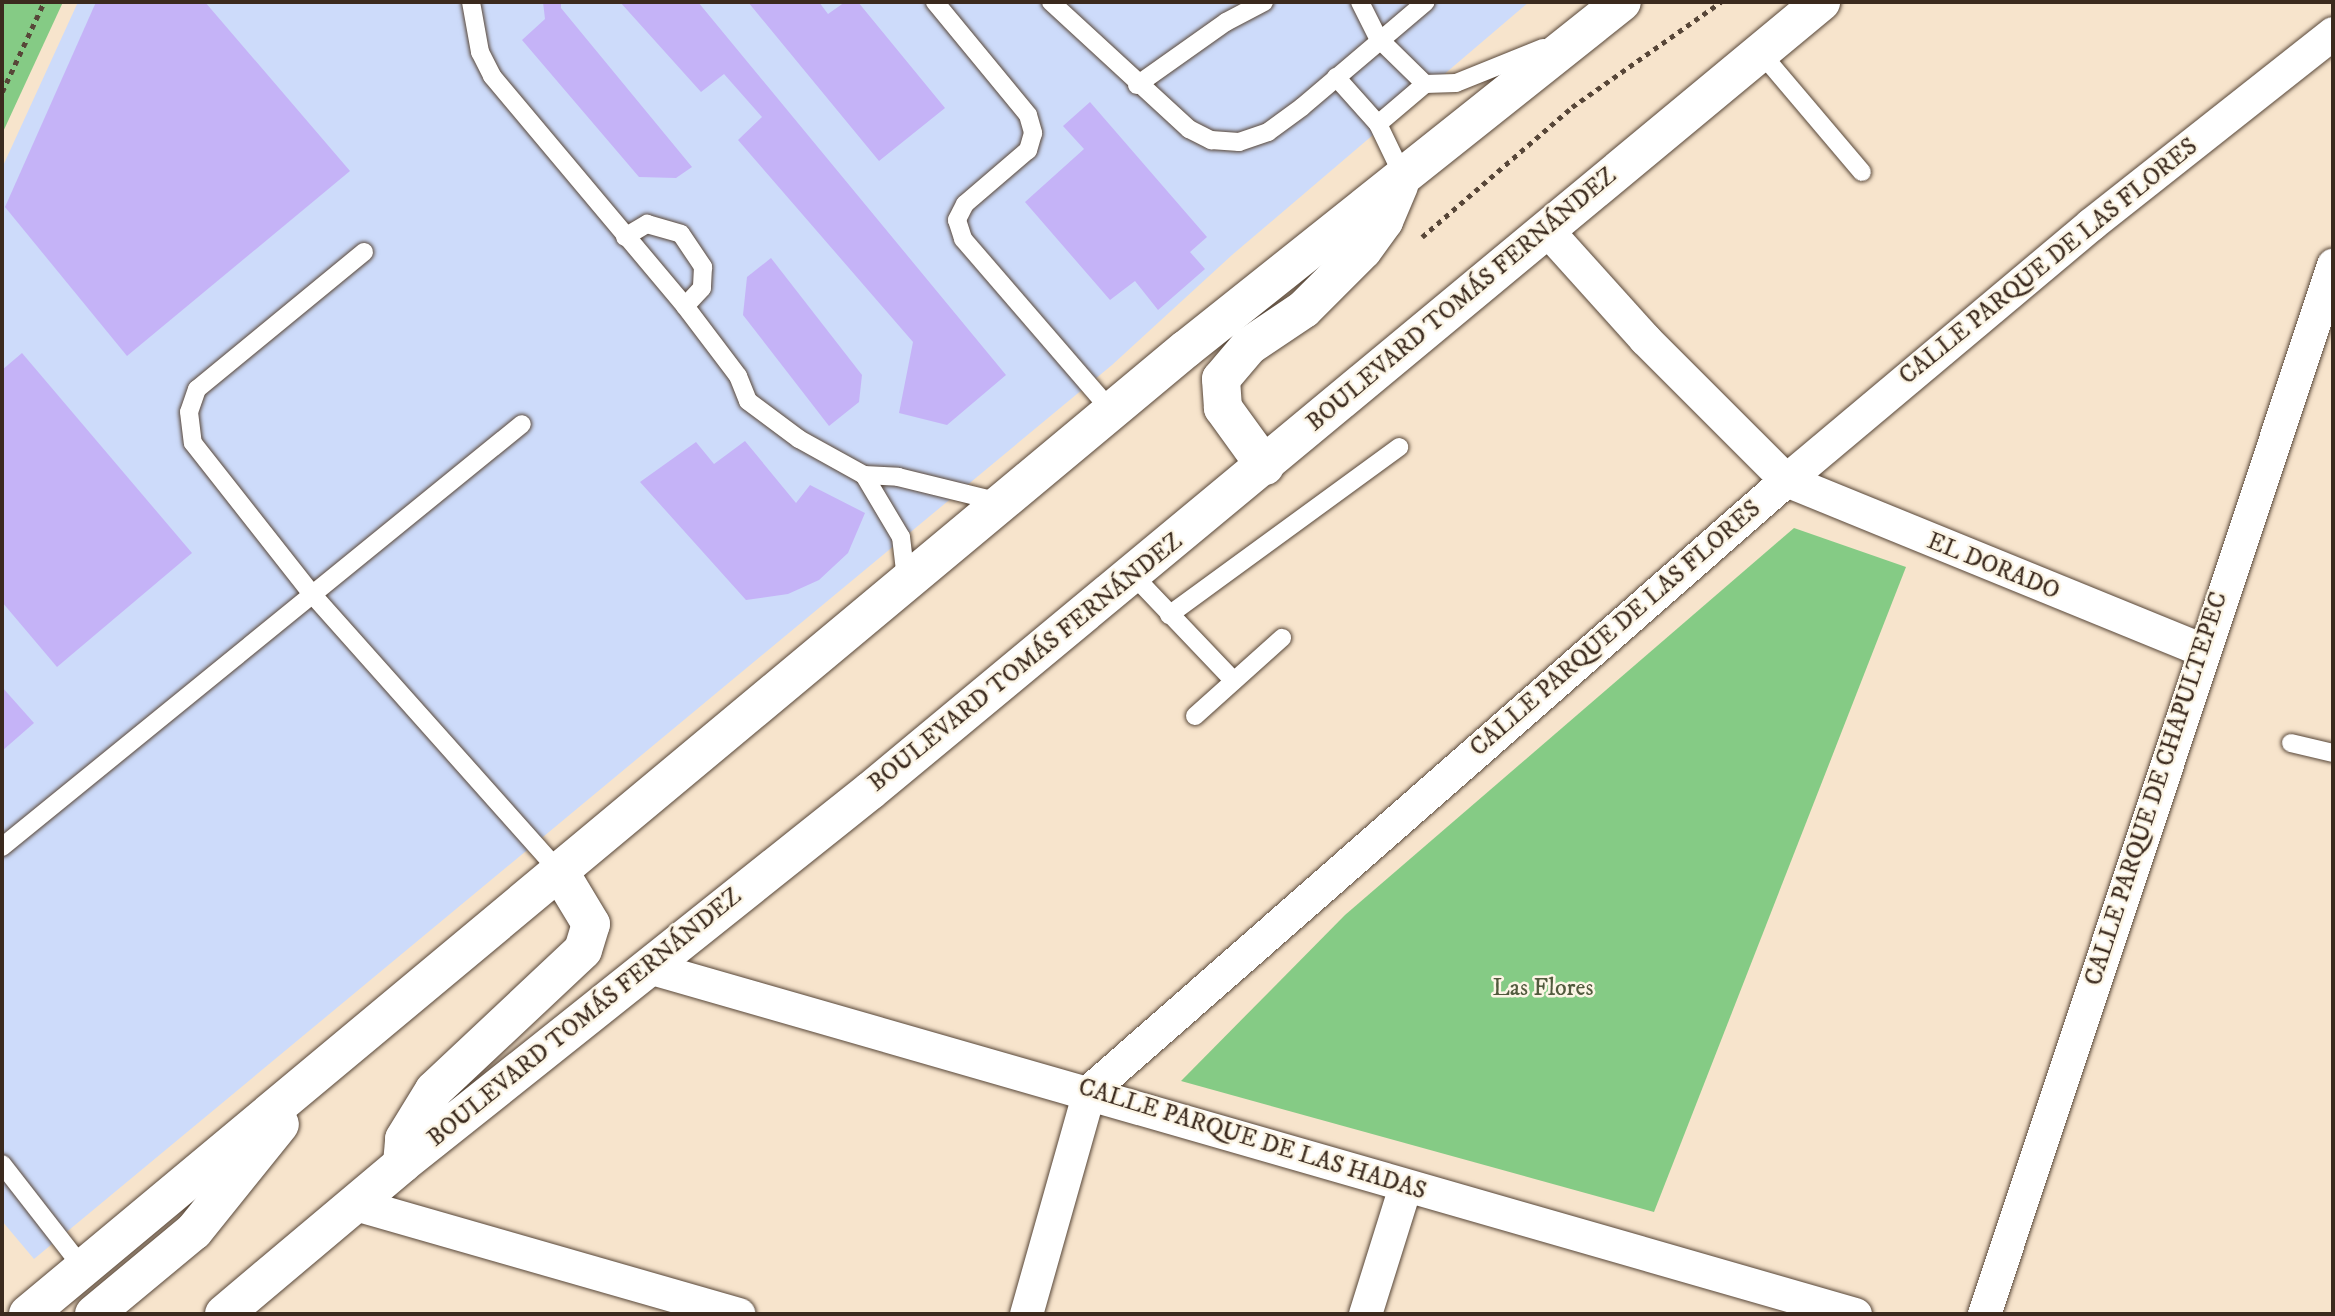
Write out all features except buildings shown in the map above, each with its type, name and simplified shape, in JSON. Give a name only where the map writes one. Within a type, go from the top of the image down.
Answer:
[{"type":"main road","points":[[28,1314],[906,582],[1114,414],[1186,349],[1622,2]]},
{"type":"main road","name":"BOULEVARD TOMÁS FERNÁNDEZ","points":[[224,1314],[402,1164],[1133,575],[1821,2]]},
{"type":"main road","points":[[1265,466],[1223,408],[1221,379],[1249,346],[1304,309],[1363,250],[1384,221],[1403,176]]},
{"type":"main road","points":[[402,1164],[404,1139],[434,1090],[583,950],[591,925],[559,871]]},
{"type":"main road","points":[[94,1314],[194,1231],[260,1153],[309,1082]]},
{"type":"street","name":"CALLE PARQUE DE LAS FLORES","points":[[1089,1091],[1786,480],[2091,224],[2333,33]]},
{"type":"street","points":[[1546,229],[1645,339],[1786,480]]},
{"type":"street","name":"CALLE PARQUE DE CHAPULTEPEC","points":[[1984,1314],[2202,650],[2333,265]]},
{"type":"street","name":"EL DORADO","points":[[1786,480],[2202,650]]},
{"type":"street","name":"CALLE PARQUE DE LAS HADAS","points":[[648,967],[1089,1091],[1405,1186],[1855,1314]]},
{"type":"street","points":[[1026,1314],[1089,1091]]},
{"type":"street","points":[[1365,1314],[1405,1186]]},
{"type":"street","points":[[355,1204],[739,1314]]},
{"type":"lane","points":[[471,2],[480,52],[492,76],[685,306],[738,376],[748,401],[788,432],[864,475],[924,482],[1004,503]]},
{"type":"lane","points":[[935,2],[1028,116],[1032,133],[1028,150],[965,204],[957,220],[963,239],[1114,414]]},
{"type":"lane","points":[[1051,2],[1137,85],[1189,129],[1212,140],[1239,142],[1268,132],[1336,77],[1378,38],[1426,2]]},
{"type":"lane","points":[[1137,85],[1226,22],[1264,2]]},
{"type":"lane","points":[[1360,2],[1378,38],[1425,84]]},
{"type":"lane","points":[[1378,124],[1425,84],[1469,78],[1589,29]]},
{"type":"lane","points":[[1761,53],[1862,172]]},
{"type":"lane","points":[[1336,77],[1378,124],[1403,176]]},
{"type":"lane","points":[[625,237],[647,224],[681,234],[704,267],[702,288],[685,306]]},
{"type":"lane","points":[[364,252],[197,388],[189,412],[193,443],[312,594],[559,871]]},
{"type":"lane","points":[[2,847],[522,425]]},
{"type":"lane","points":[[1169,615],[1399,447]]},
{"type":"lane","points":[[864,475],[901,537],[906,582]]},
{"type":"lane","points":[[1133,575],[1234,681]]},
{"type":"lane","points":[[1195,716],[1282,638]]},
{"type":"lane","points":[[2291,743],[2333,753]]},
{"type":"lane","points":[[2,1164],[83,1268]]},
{"type":"path","points":[[2,92],[44,2]]},
{"type":"path","points":[[1418,241],[1572,107],[1721,2]]},
{"type":"shaded area","points":[[78,2],[1529,2],[1232,255],[1112,365],[34,1259],[2,1221],[2,168]]},
{"type":"green space","points":[[2,2],[63,2],[2,134]]},
{"type":"green space","name":"Las Flores","points":[[1794,528],[1906,567],[1654,1212],[1181,1081],[1345,915]]}]
